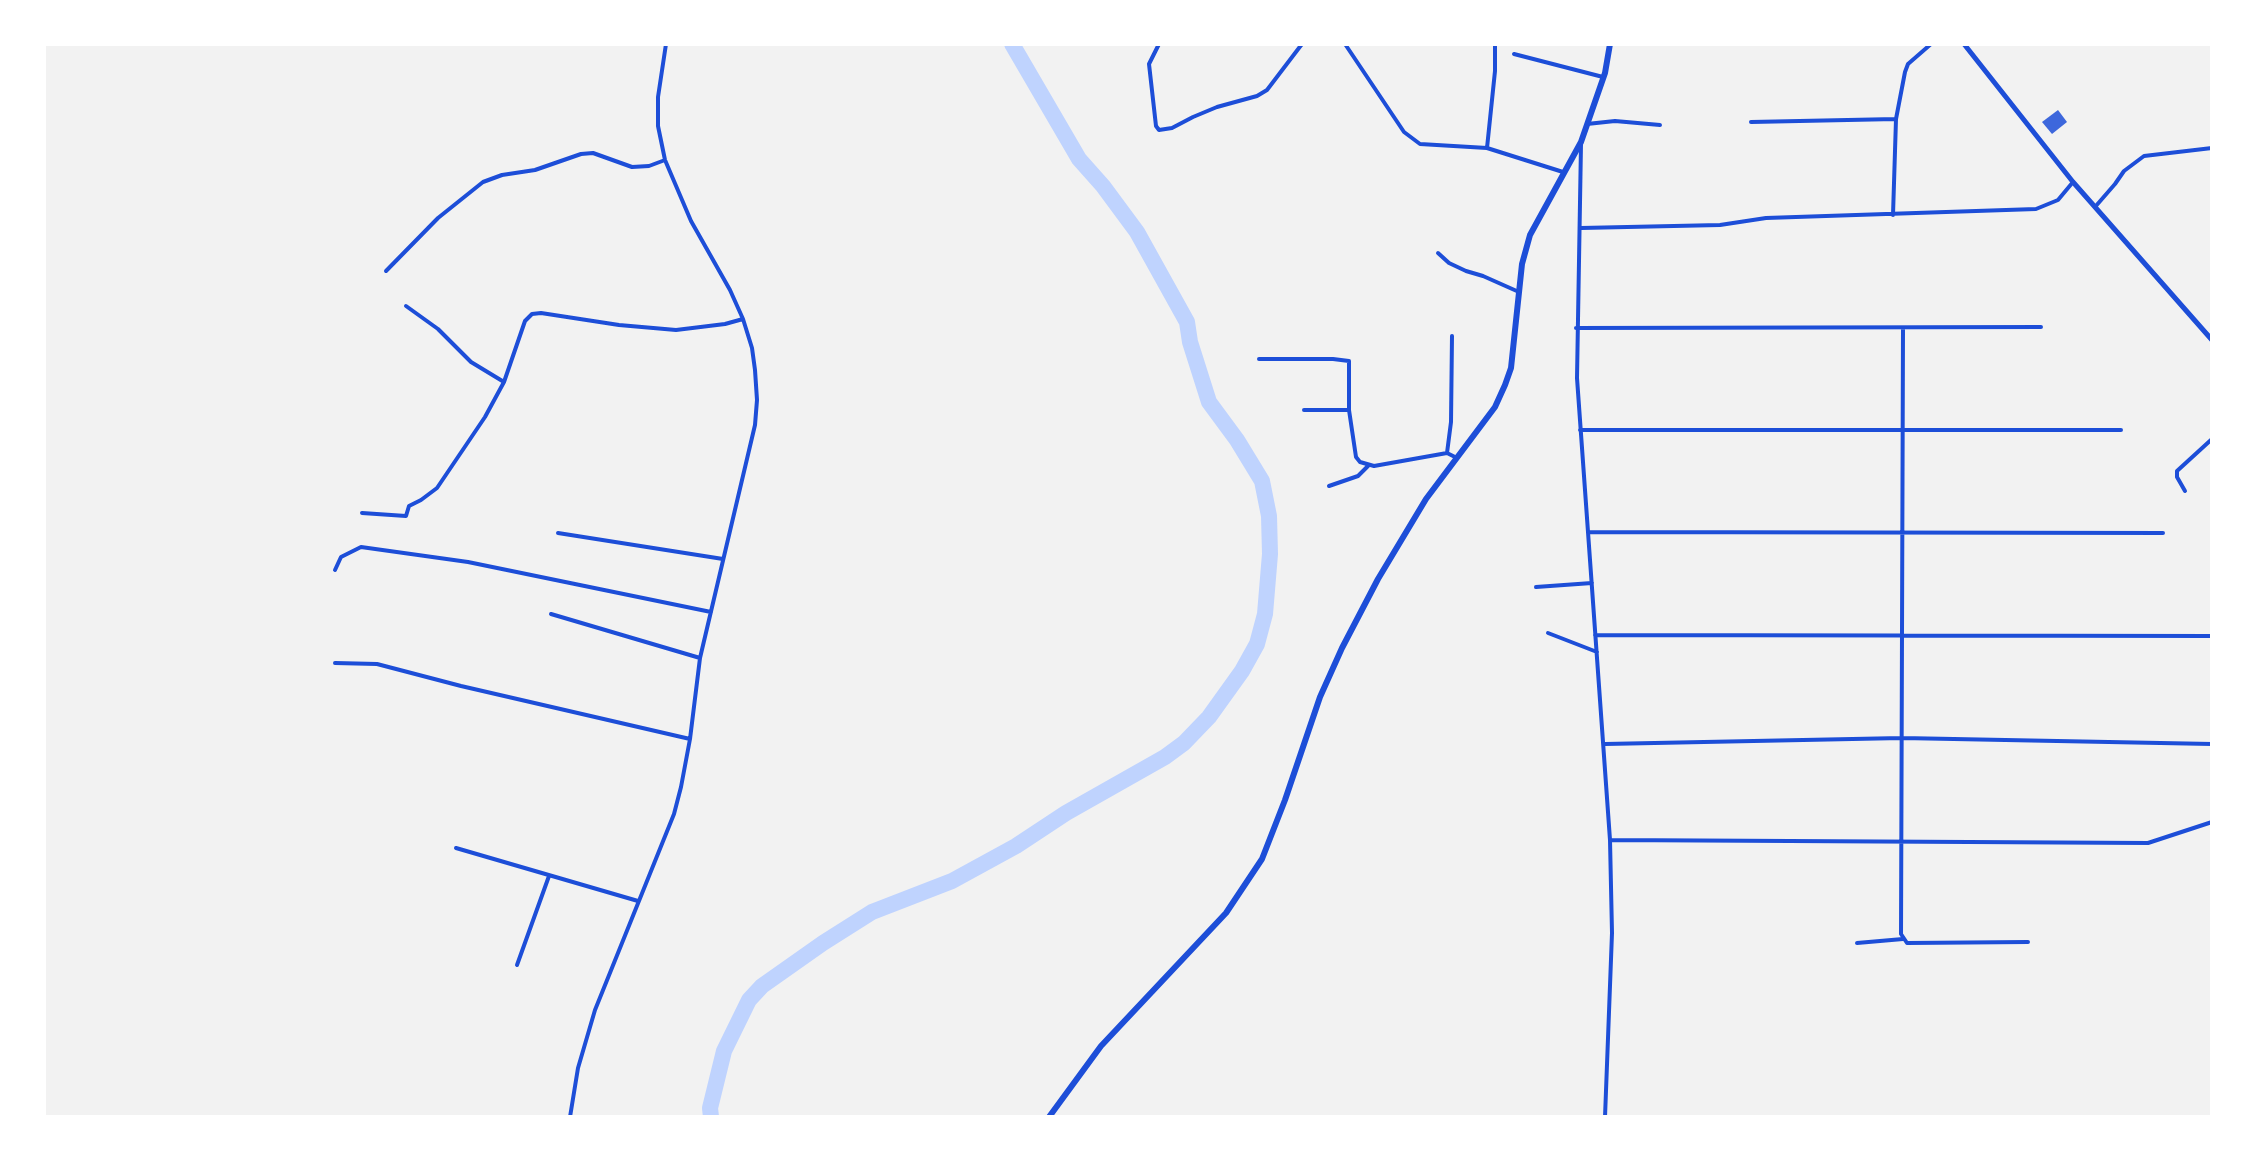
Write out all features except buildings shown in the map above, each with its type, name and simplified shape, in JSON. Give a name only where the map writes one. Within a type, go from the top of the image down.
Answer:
[{"type":"main road","points":[[1049,1117],[1101,1046],[1226,913],[1262,859],[1320,697],[1342,648],[1378,579],[1426,499],[1495,407],[1505,385],[1511,368],[1522,264],[1530,235],[1581,142],[1603,77],[1610,44]]},
{"type":"main road","points":[[1964,44],[2073,182],[2212,340]]},
{"type":"street","points":[[570,1117],[578,1068],[595,1010],[674,814],[690,739],[700,658],[755,425],[755,370],[743,319],[691,221],[665,160],[658,126],[658,97],[666,44]]},
{"type":"street","points":[[1159,44],[1149,64],[1159,130],[1172,128],[1193,117],[1267,90],[1302,44]]},
{"type":"street","points":[[1345,44],[1404,132],[1420,144],[1487,148],[1563,172]]},
{"type":"street","points":[[1893,215],[1896,119],[1908,64],[1931,44]]},
{"type":"street","points":[[1487,148],[1495,45]]},
{"type":"street","points":[[1514,54],[1603,77]]},
{"type":"street","points":[[1751,122],[1896,119]]},
{"type":"street","points":[[1587,124],[1615,121],[1660,125]]},
{"type":"street","points":[[1581,142],[1576,328],[1580,430],[1610,840],[1612,933],[1605,1117]]},
{"type":"street","points":[[2095,207],[2124,171],[2144,156],[2212,148]]},
{"type":"street","points":[[386,271],[438,218],[483,182],[502,175],[535,170],[581,154],[593,153],[632,167],[649,166],[665,160]]},
{"type":"street","points":[[1581,228],[1720,225],[1766,218],[2036,209],[2058,200],[2073,182]]},
{"type":"street","points":[[1438,253],[1457,267],[1519,292]]},
{"type":"street","points":[[406,306],[438,329],[471,362],[504,382]]},
{"type":"street","points":[[362,513],[406,516],[409,506],[437,488],[485,417],[504,382],[525,321],[532,314],[676,330],[743,319]]},
{"type":"street","points":[[1576,328],[2041,327]]},
{"type":"street","points":[[1903,329],[1901,934],[1907,943],[2028,942]]},
{"type":"street","points":[[1447,453],[1451,422],[1452,336]]},
{"type":"street","points":[[1259,359],[1349,361],[1349,410],[1356,457],[1368,466],[1447,453],[1457,458]]},
{"type":"street","points":[[1304,410],[1349,410]]},
{"type":"street","points":[[1580,430],[2121,430]]},
{"type":"street","points":[[2185,491],[2177,471],[2212,439]]},
{"type":"street","points":[[1329,486],[1358,476],[1368,466]]},
{"type":"street","points":[[1588,532],[2163,533]]},
{"type":"street","points":[[558,533],[723,559]]},
{"type":"street","points":[[335,570],[341,557],[361,547],[482,565],[711,612]]},
{"type":"street","points":[[1536,587],[1592,583]]},
{"type":"street","points":[[551,614],[700,658]]},
{"type":"street","points":[[1548,633],[1597,652]]},
{"type":"street","points":[[1595,635],[2212,636]]},
{"type":"street","points":[[335,663],[377,664],[690,739]]},
{"type":"street","points":[[1605,744],[1902,738],[2212,744]]},
{"type":"street","points":[[1610,840],[2148,843],[2212,822]]},
{"type":"street","points":[[456,848],[638,901]]},
{"type":"street","points":[[517,965],[549,876]]},
{"type":"street","points":[[1857,943],[1903,939]]},
{"type":"waterway","points":[[711,1117],[710,1108],[724,1051],[749,1000],[762,986],[872,912],[952,881],[1165,757],[1184,743],[1209,717],[1257,644],[1265,614],[1270,554],[1269,516],[1262,481],[1209,402],[1190,342],[1187,322],[1137,232],[1079,159],[1012,44]]}]
